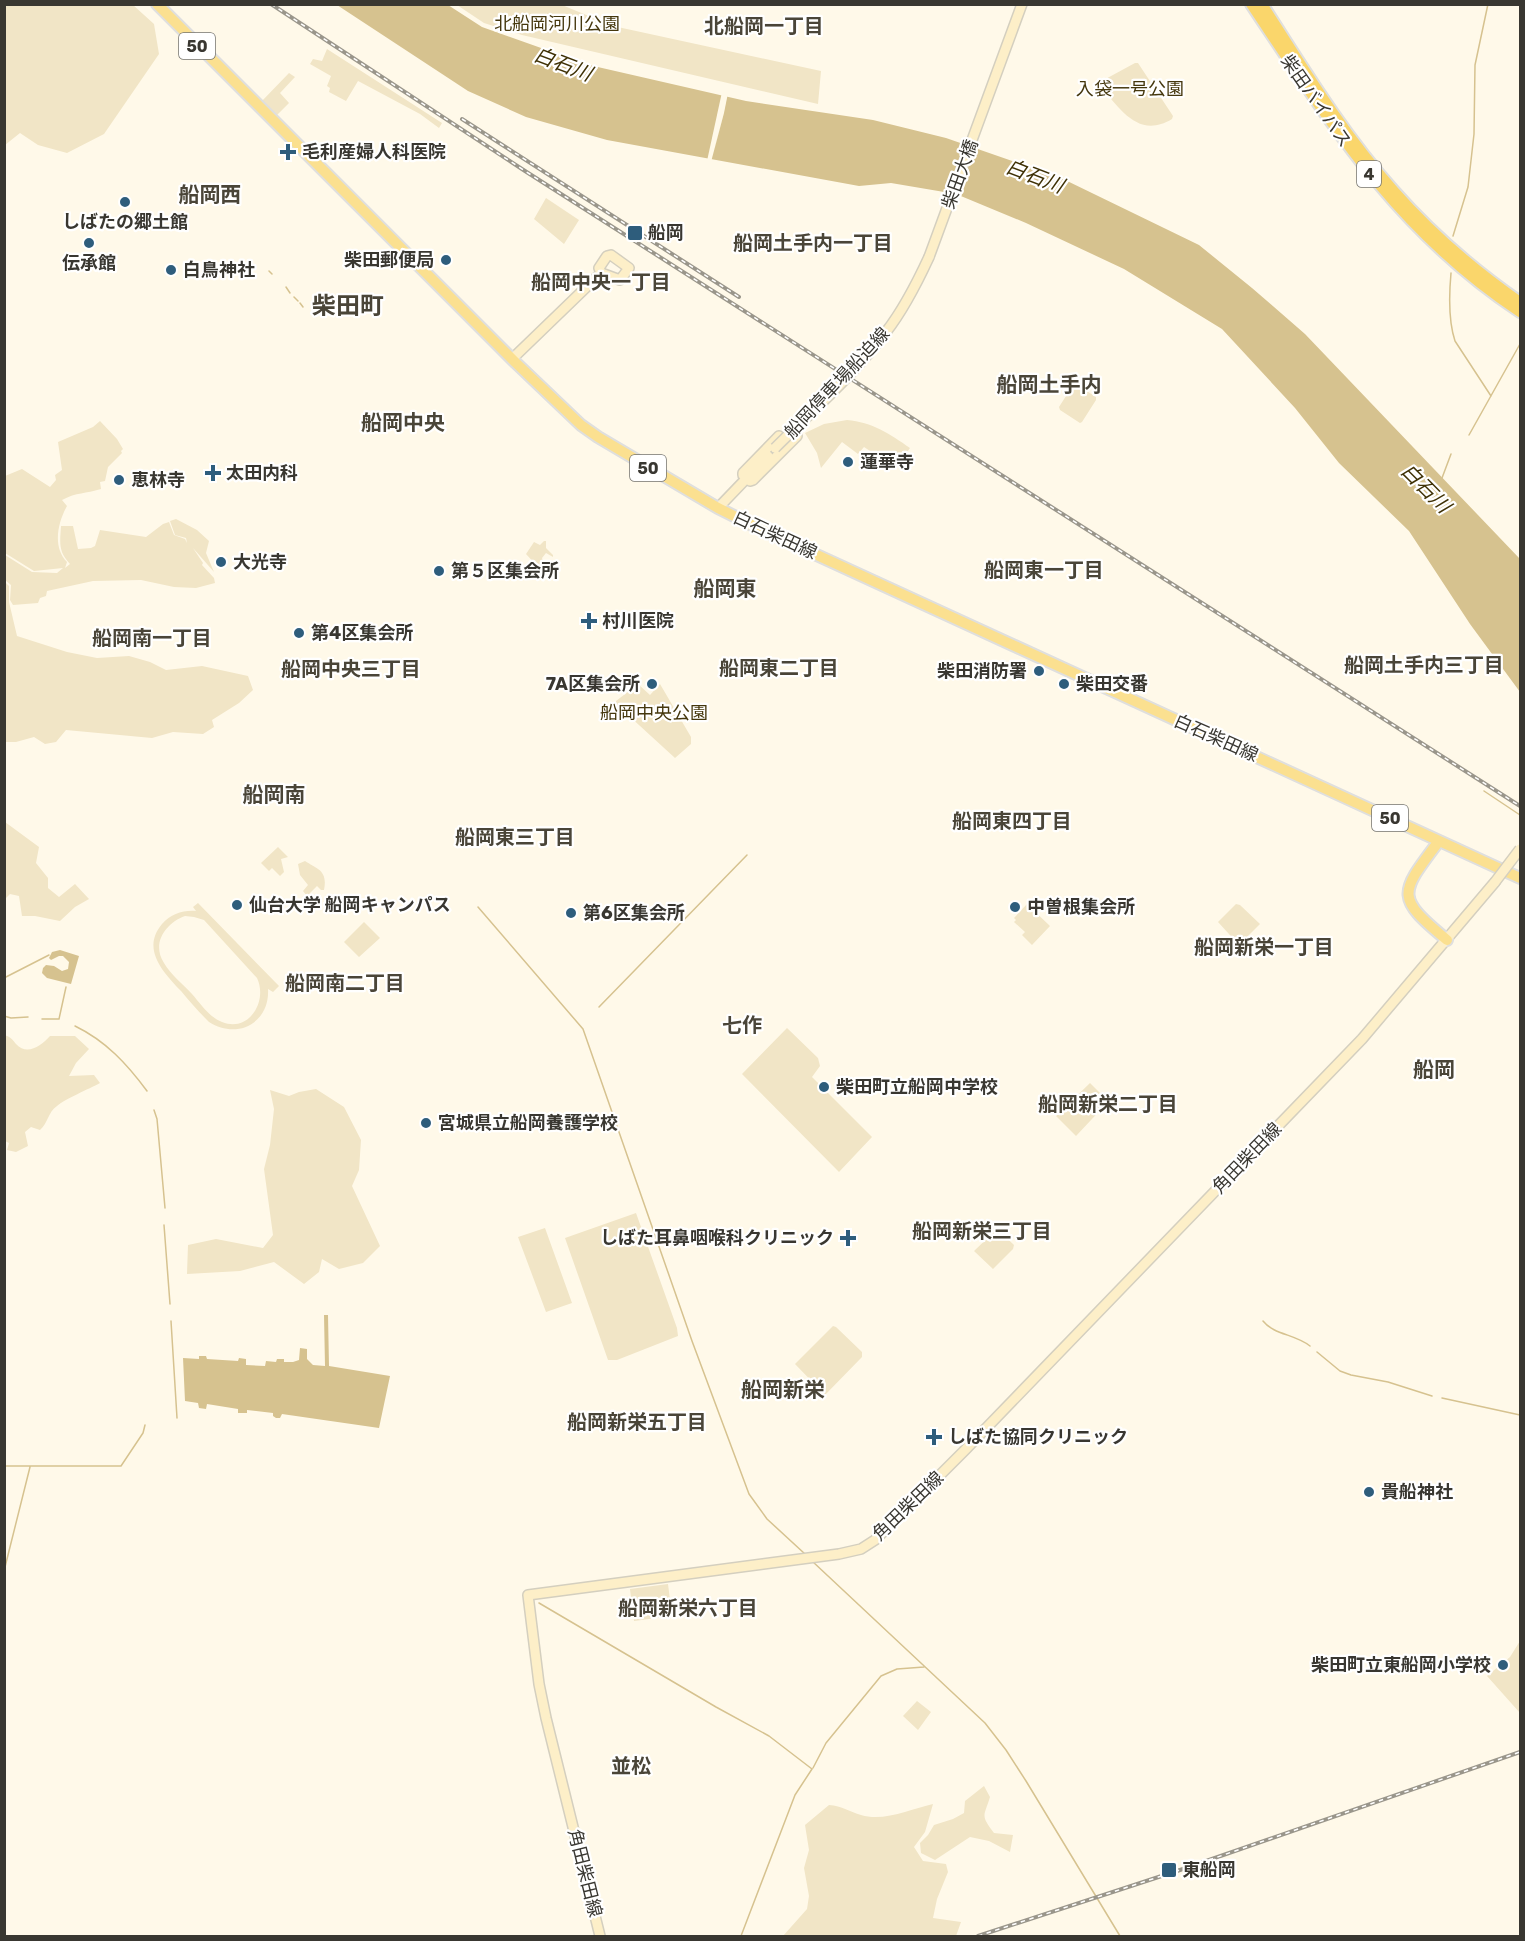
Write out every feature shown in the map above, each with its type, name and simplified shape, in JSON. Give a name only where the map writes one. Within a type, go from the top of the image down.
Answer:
[{"type":"highway","name":"柴田バイパス","points":[[1251,4],[1326,117],[1388,197],[1451,260],[1521,312]]},
{"type":"highway","name":"柴田バイパス","points":[[1262,4],[1336,115],[1393,190],[1457,253],[1521,302]]},
{"type":"main road","name":"白石柴田線","points":[[157,4],[512,359],[581,425],[598,437],[718,508],[1521,878]]},
{"type":"main road","name":"柴田大橋","points":[[935,242],[1022,4]]},
{"type":"main road","name":"船岡停車場船迫線","points":[[718,508],[880,339],[908,300],[935,242]]},
{"type":"main road","points":[[512,359],[601,273]]},
{"type":"main road","points":[[779,436],[743,473],[747,479],[753,480],[797,436]]},
{"type":"main road","points":[[1439,841],[1411,882],[1408,898],[1416,914],[1447,940]]},
{"type":"main road","name":"角田柴田線","points":[[600,1936],[546,1718],[539,1684],[528,1595],[855,1551],[882,1535],[1354,1048],[1447,940],[1521,849]]},
{"type":"green space","points":[[5,4],[133,5],[154,24],[159,54],[104,134],[67,153],[38,145],[20,133],[5,145]]},
{"type":"green space","name":"北船岡河川公園","points":[[457,5],[562,5],[613,26],[821,71],[818,104],[522,35],[484,23]]},
{"type":"green space","points":[[327,49],[442,123],[439,128],[420,114],[358,81],[346,101],[329,92],[330,88],[327,86],[331,76],[310,64],[313,59],[322,61]]},
{"type":"green space","name":"入袋一号公園","points":[[1138,63],[1173,116],[1172,119],[1150,126],[1140,124],[1124,113],[1101,87],[1100,82]]},
{"type":"green space","points":[[289,73],[295,77],[280,93],[289,103],[276,116],[261,102]]},
{"type":"green space","points":[[546,198],[579,220],[564,244],[534,219]]},
{"type":"green space","points":[[1076,384],[1096,397],[1080,423],[1059,407],[1073,385]]},
{"type":"green space","points":[[847,420],[873,426],[910,448],[896,468],[864,447],[858,454],[842,442],[821,468],[817,453],[805,433],[824,424]]},
{"type":"green space","points":[[100,421],[123,449],[108,467],[105,481],[100,482],[101,489],[62,500],[67,506],[59,527],[58,542],[62,556],[67,562],[65,568],[70,564],[62,551],[61,526],[73,526],[78,549],[95,546],[100,530],[146,537],[169,522],[174,535],[185,539],[187,543],[186,538],[175,535],[170,521],[176,519],[197,530],[209,541],[206,553],[214,572],[193,548],[203,563],[202,565],[214,578],[215,583],[196,588],[174,587],[141,580],[93,581],[47,591],[46,596],[40,598],[38,603],[13,605],[10,600],[11,585],[5,580],[5,555],[32,572],[57,573],[63,568],[34,571],[5,553],[5,476],[22,469],[50,487],[56,480],[55,475],[62,470],[58,442],[93,427]]},
{"type":"green space","points":[[546,541],[546,548],[553,555],[553,557],[546,553],[542,558],[549,579],[526,554],[534,542],[540,545]]},
{"type":"green space","points":[[4,581],[9,586],[9,602],[17,636],[67,652],[97,658],[129,656],[150,662],[166,670],[202,666],[248,676],[253,690],[239,703],[212,720],[214,727],[203,734],[173,732],[152,738],[66,730],[56,742],[45,744],[34,737],[16,742],[5,742]]},
{"type":"green space","name":"船岡中央公園","points":[[638,684],[650,695],[660,684],[691,737],[691,744],[675,758],[616,704],[616,701]]},
{"type":"green space","points":[[5,822],[39,847],[36,863],[48,878],[48,888],[59,897],[75,884],[89,899],[75,907],[60,921],[22,916],[19,896],[10,894],[5,899]]},
{"type":"green space","points":[[278,847],[288,857],[281,859],[284,872],[280,876],[272,868],[269,871],[261,863]]},
{"type":"green space","points":[[305,861],[323,874],[325,883],[324,890],[317,886],[307,896],[303,891],[308,885],[300,875],[298,864]]},
{"type":"green space","points":[[198,903],[279,986],[273,992],[268,989],[264,1011],[250,1025],[230,1029],[209,1022],[167,976],[157,960],[154,942],[156,933],[162,924],[178,913],[196,911],[193,907]],"holes":[[[185,916],[204,920],[257,978],[260,987],[258,1005],[254,1013],[240,1023],[222,1022],[213,1017],[170,971],[160,956],[162,935],[172,923]]]},
{"type":"green space","points":[[1027,904],[1050,926],[1032,945],[1022,935],[1025,932],[1014,922],[1016,920],[1014,918]]},
{"type":"green space","points":[[1236,904],[1260,924],[1239,945],[1218,922]]},
{"type":"green space","points":[[364,922],[380,938],[359,957],[344,942]]},
{"type":"green space","points":[[787,1028],[818,1058],[820,1066],[812,1077],[872,1137],[839,1172],[742,1074]]},
{"type":"green space","points":[[4,1035],[11,1038],[20,1048],[25,1049],[38,1046],[50,1036],[75,1036],[89,1049],[76,1063],[69,1076],[94,1075],[100,1083],[57,1106],[40,1130],[31,1127],[25,1132],[28,1146],[16,1152],[7,1150],[9,1143],[5,1141]]},
{"type":"green space","points":[[1090,1083],[1107,1100],[1107,1103],[1076,1136],[1056,1116]]},
{"type":"green space","points":[[316,1089],[344,1107],[361,1140],[359,1170],[352,1186],[380,1246],[363,1263],[339,1269],[322,1259],[319,1272],[304,1284],[274,1262],[240,1271],[187,1274],[188,1245],[216,1239],[263,1248],[273,1235],[264,1169],[270,1145],[274,1109],[270,1090],[289,1096]]},
{"type":"green space","points":[[636,1213],[678,1336],[617,1360],[608,1360],[565,1238]]},
{"type":"green space","points":[[545,1228],[572,1303],[546,1312],[518,1237]]},
{"type":"green space","points":[[997,1229],[1014,1245],[1013,1249],[993,1269],[974,1251]]},
{"type":"green space","points":[[833,1326],[862,1352],[862,1357],[825,1395],[795,1364]]},
{"type":"green space","points":[[668,1584],[672,1616],[634,1621],[630,1589]]},
{"type":"green space","points":[[1520,1641],[1520,1713],[1487,1676],[1510,1657]]},
{"type":"green space","points":[[917,1701],[931,1712],[918,1730],[903,1716]]},
{"type":"green space","points":[[984,1786],[990,1797],[984,1815],[985,1819],[994,1833],[1013,1835],[1010,1852],[989,1841],[970,1837],[935,1860],[921,1853],[920,1843],[934,1825],[964,1813],[965,1801]]},
{"type":"green space","points":[[933,1804],[925,1832],[914,1847],[923,1861],[946,1864],[948,1872],[937,1899],[933,1918],[961,1922],[956,1936],[783,1936],[807,1909],[809,1896],[804,1868],[809,1850],[805,1825],[829,1805],[861,1815],[879,1817]]},
{"type":"water","name":"白石川","points":[[337,5],[448,5],[482,27],[589,65],[746,101],[873,120],[946,138],[1061,178],[1199,245],[1305,334],[1520,559],[1520,692],[1470,624],[1409,531],[1339,463],[1295,408],[1222,329],[1124,269],[1026,223],[956,194],[891,183],[859,186],[607,140],[526,117],[468,91]]},
{"type":"water","points":[[60,950],[79,956],[71,984],[47,978],[42,973],[46,965],[54,966],[62,971],[68,969],[69,962],[63,956],[51,960],[49,958],[52,952]]},
{"type":"water","points":[[324,1315],[328,1315],[329,1366],[390,1376],[379,1428],[282,1414],[280,1418],[276,1418],[273,1413],[247,1410],[247,1413],[238,1413],[238,1409],[207,1404],[206,1409],[199,1408],[198,1403],[185,1401],[183,1358],[199,1359],[199,1356],[206,1356],[207,1359],[238,1361],[239,1358],[246,1359],[246,1365],[265,1366],[266,1361],[276,1362],[277,1359],[284,1359],[284,1362],[299,1360],[300,1348],[307,1349],[307,1359],[313,1365],[325,1366]]},
{"type":"pier","points":[[722,92],[728,93],[711,162],[707,161]]},
{"type":"waterway","points":[[1453,236],[1468,187],[1474,134],[1475,65],[1488,4]]},
{"type":"waterway","points":[[269,271],[272,274]]},
{"type":"waterway","points":[[1451,273],[1450,316],[1455,341],[1491,396]]},
{"type":"waterway","points":[[286,287],[290,293]]},
{"type":"waterway","points":[[294,297],[298,301]]},
{"type":"waterway","points":[[300,303],[303,307]]},
{"type":"waterway","points":[[1469,435],[1520,344]]},
{"type":"waterway","name":"白石川","points":[[1442,478],[1451,454]]},
{"type":"waterway","points":[[1484,791],[1520,815]]},
{"type":"waterway","points":[[599,1007],[747,855]]},
{"type":"waterway","points":[[478,907],[583,1029],[692,1341],[749,1494],[767,1519],[805,1554]]},
{"type":"waterway","points":[[4,978],[49,955]]},
{"type":"waterway","points":[[42,1019],[59,1019],[66,987]]},
{"type":"waterway","points":[[4,1016],[28,1017]]},
{"type":"waterway","points":[[75,1026],[97,1039],[115,1054],[147,1091]]},
{"type":"waterway","points":[[154,1110],[157,1119],[165,1208]]},
{"type":"waterway","points":[[164,1225],[170,1304]]},
{"type":"waterway","points":[[171,1321],[177,1418]]},
{"type":"waterway","points":[[1263,1321],[1273,1329],[1310,1346]]},
{"type":"waterway","points":[[1317,1352],[1340,1371],[1388,1382],[1432,1396]]},
{"type":"waterway","points":[[1442,1398],[1520,1415]]},
{"type":"waterway","points":[[4,1466],[121,1466],[143,1433],[145,1425]]},
{"type":"waterway","points":[[4,1571],[30,1467]]},
{"type":"waterway","points":[[812,1561],[985,1723],[1026,1781],[1120,1936]]},
{"type":"waterway","points":[[539,1603],[769,1736],[812,1769],[795,1795],[741,1936]]},
{"type":"waterway","points":[[813,1768],[826,1743],[881,1676],[897,1669],[924,1667]]},
{"type":"railway","points":[[271,4],[525,171],[1520,806]]},
{"type":"railway","points":[[462,119],[739,297]]},
{"type":"railway","points":[[978,1936],[1183,1869],[1520,1752]]},
{"type":"place","name":"毛利産婦人科医院","points":[[288,152]]},
{"type":"place","name":"しばたの郷土館","points":[[125,202]]},
{"type":"place","name":"船岡","points":[[635,233]]},
{"type":"place","name":"伝承館","points":[[89,243]]},
{"type":"place","name":"柴田郵便局","points":[[446,260]]},
{"type":"place","name":"白鳥神社","points":[[171,270]]},
{"type":"place","name":"蓮華寺","points":[[848,462]]},
{"type":"place","name":"太田内科","points":[[213,473]]},
{"type":"place","name":"恵林寺","points":[[119,480]]},
{"type":"place","name":"大光寺","points":[[221,562]]},
{"type":"place","name":"第５区集会所","points":[[439,571]]},
{"type":"place","name":"村川医院","points":[[589,621]]},
{"type":"place","name":"第4区集会所","points":[[299,633]]},
{"type":"place","name":"柴田消防署","points":[[1039,671]]},
{"type":"place","name":"7A区集会所","points":[[652,684]]},
{"type":"place","name":"柴田交番","points":[[1064,684]]},
{"type":"place","name":"仙台大学 船岡キャンパス","points":[[237,905]]},
{"type":"place","name":"中曽根集会所","points":[[1015,907]]},
{"type":"place","name":"第6区集会所","points":[[571,913]]},
{"type":"place","name":"柴田町立船岡中学校","points":[[824,1087]]},
{"type":"place","name":"宮城県立船岡養護学校","points":[[426,1123]]},
{"type":"place","name":"しばた耳鼻咽喉科クリニック","points":[[848,1238]]},
{"type":"place","name":"しばた協同クリニック","points":[[934,1437]]},
{"type":"place","name":"貴船神社","points":[[1369,1492]]},
{"type":"place","name":"柴田町立東船岡小学校","points":[[1503,1665]]},
{"type":"place","name":"東船岡","points":[[1169,1870]]},
{"type":"district","name":"北船岡一丁目","points":[[764,26]]},
{"type":"district","name":"船岡西","points":[[210,195]]},
{"type":"district","name":"船岡土手内一丁目","points":[[813,243]]},
{"type":"district","name":"船岡中央一丁目","points":[[601,282]]},
{"type":"district","name":"柴田町","points":[[348,306]]},
{"type":"district","name":"船岡土手内","points":[[1049,385]]},
{"type":"district","name":"船岡中央","points":[[403,423]]},
{"type":"district","name":"船岡東一丁目","points":[[1044,570]]},
{"type":"district","name":"船岡東","points":[[725,589]]},
{"type":"district","name":"船岡南一丁目","points":[[152,638]]},
{"type":"district","name":"船岡土手内三丁目","points":[[1424,665]]},
{"type":"district","name":"船岡東二丁目","points":[[779,668]]},
{"type":"district","name":"船岡中央三丁目","points":[[351,669]]},
{"type":"district","name":"船岡南","points":[[274,795]]},
{"type":"district","name":"船岡東四丁目","points":[[1012,821]]},
{"type":"district","name":"船岡東三丁目","points":[[515,837]]},
{"type":"district","name":"船岡新栄一丁目","points":[[1264,947]]},
{"type":"district","name":"船岡南二丁目","points":[[345,983]]},
{"type":"district","name":"七作","points":[[742,1025]]},
{"type":"district","name":"船岡","points":[[1434,1070]]},
{"type":"district","name":"船岡新栄二丁目","points":[[1108,1104]]},
{"type":"district","name":"船岡新栄三丁目","points":[[982,1231]]},
{"type":"district","name":"船岡新栄","points":[[783,1390]]},
{"type":"district","name":"船岡新栄五丁目","points":[[637,1422]]},
{"type":"district","name":"船岡新栄六丁目","points":[[688,1608]]},
{"type":"district","name":"並松","points":[[631,1766]]}]
